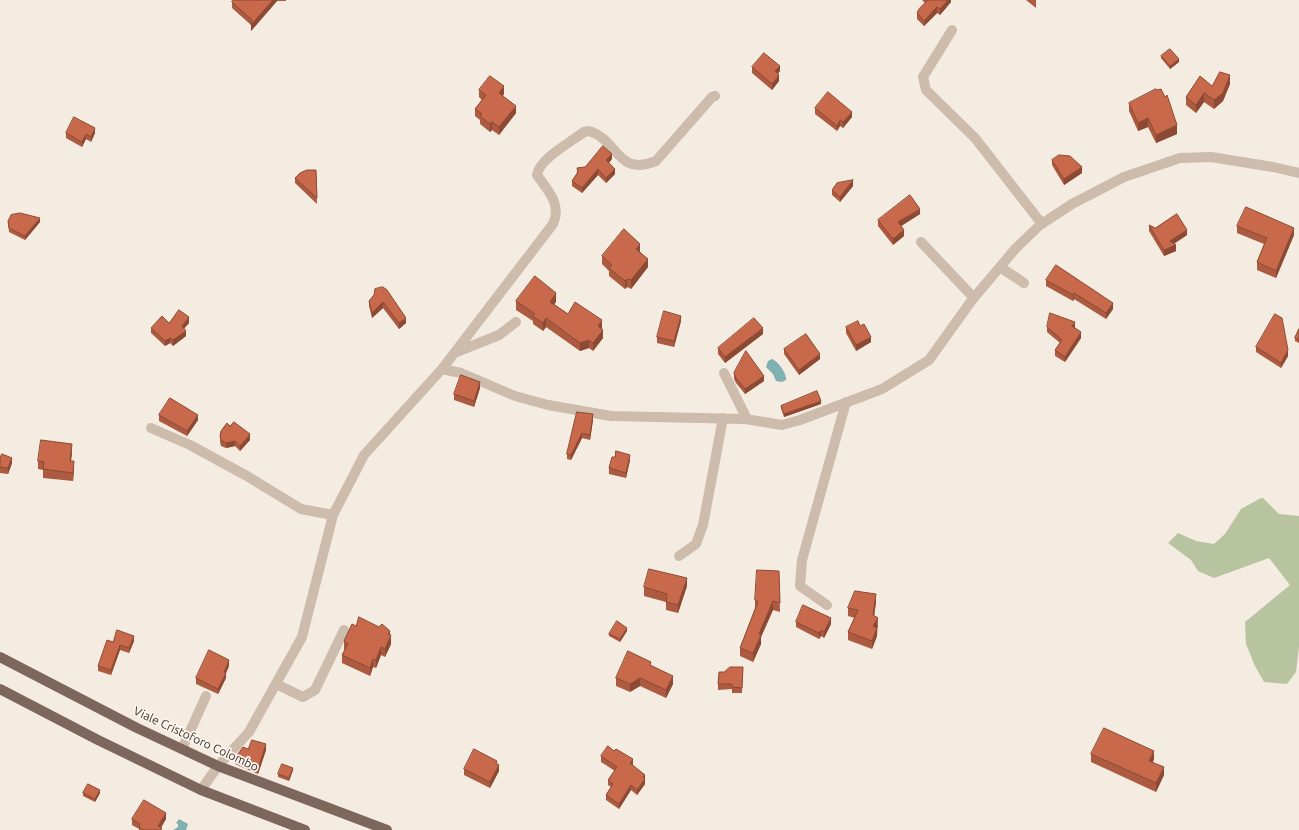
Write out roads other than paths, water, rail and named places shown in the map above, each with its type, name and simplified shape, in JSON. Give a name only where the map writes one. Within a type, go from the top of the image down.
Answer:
[{"type":"main road","name":"Viale Cristoforo Colombo","points":[[0,657],[218,766],[387,830]]},
{"type":"main road","points":[[0,689],[98,740],[201,790],[305,830]]},
{"type":"street","points":[[952,30],[924,77],[926,90],[974,138],[1042,224]]},
{"type":"street","points":[[201,790],[218,766],[249,732],[302,637],[333,515],[364,455],[442,369],[553,224],[557,216],[553,198],[537,175],[537,170],[542,162],[584,132],[589,131],[601,137],[622,159],[633,165],[644,166],[656,161],[712,97],[715,96]]},
{"type":"street","points":[[442,369],[460,373],[515,396],[548,406],[571,410],[611,416],[747,419],[782,425],[882,389],[929,360],[974,298],[1016,248],[1042,224],[1072,204],[1124,177],[1180,158],[1211,158],[1273,167],[1299,173]]},
{"type":"street","points":[[921,242],[974,298]]},
{"type":"street","points":[[1000,267],[1024,283]]},
{"type":"street","points":[[453,353],[499,335],[516,322]]},
{"type":"street","points":[[724,373],[747,419]]},
{"type":"street","points":[[827,605],[800,586],[802,560],[846,402]]},
{"type":"street","points":[[678,556],[696,544],[703,525],[723,418]]},
{"type":"street","points":[[152,428],[190,444],[247,476],[301,510],[333,515]]},
{"type":"street","points":[[276,684],[303,697],[315,690],[344,630]]},
{"type":"street","points":[[182,749],[206,696]]},
{"type":"water","points":[[772,359],[782,368],[786,380],[782,382],[776,381],[773,374],[766,367],[768,361]]},
{"type":"water","points":[[179,819],[188,824],[186,830],[173,830],[178,827],[178,824],[176,823]]}]
